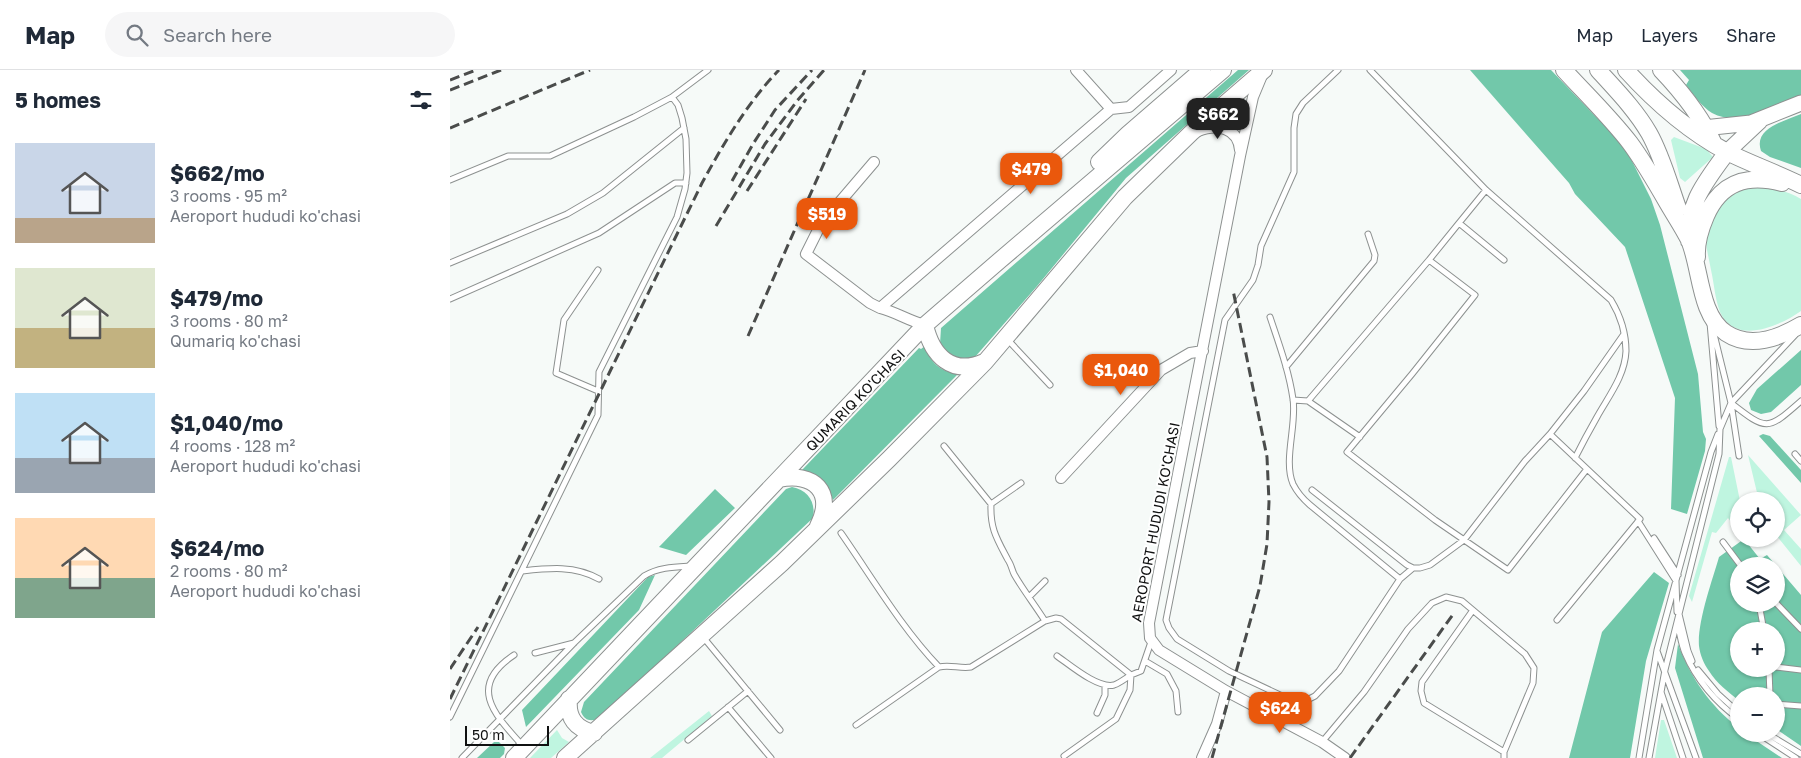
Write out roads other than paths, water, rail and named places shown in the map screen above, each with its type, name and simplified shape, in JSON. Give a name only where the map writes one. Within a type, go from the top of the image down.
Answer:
[{"type":"main road","points":[[999,260],[1128,134],[1202,70]]},
{"type":"main road","name":"QUMARIQ KO'CHASI","points":[[519,752],[925,325],[1223,70]]},
{"type":"main road","points":[[565,758],[782,563],[985,362],[1125,197],[1191,133],[1264,70]]},
{"type":"main road","points":[[1564,70],[1631,144],[1689,241]]},
{"type":"main road","points":[[1598,70],[1633,109],[1649,133],[1664,166],[1689,241],[1708,310],[1716,323],[1726,333],[1748,341],[1772,339],[1801,324]]},
{"type":"main road","points":[[1626,70],[1663,108],[1699,129],[1720,148],[1801,185]]},
{"type":"main road","points":[[1661,70],[1686,99],[1699,129]]},
{"type":"main road","points":[[1689,241],[1690,222],[1696,198],[1720,148],[1761,120],[1801,103]]},
{"type":"main road","points":[[1699,129],[1761,120]]},
{"type":"main road","points":[[1697,268],[1697,241],[1702,225],[1714,201],[1729,186],[1745,180],[1762,179],[1801,189]]},
{"type":"main road","points":[[925,325],[929,339],[936,352],[950,364],[967,367],[985,362]]},
{"type":"main road","points":[[779,479],[790,476],[805,478],[820,490],[825,506],[823,517],[817,528]]},
{"type":"main road","points":[[569,699],[571,719],[585,731],[594,733]]},
{"type":"street","points":[[1076,70],[1111,109]]},
{"type":"street","points":[[880,308],[1111,109],[1128,107],[1171,70]]},
{"type":"street","name":"AEROPORT HUDUDI KO'CHASI","points":[[1264,70],[1253,97],[1240,156],[1148,633],[1159,650],[1168,656],[1226,691],[1322,742],[1345,758]]},
{"type":"street","points":[[1191,133],[1216,127],[1228,130],[1238,139],[1240,156]]},
{"type":"street","points":[[874,162],[821,224],[806,254],[870,303],[925,325]]},
{"type":"street","points":[[894,311],[898,292]]},
{"type":"street","points":[[1061,478],[1161,370],[1190,353],[1203,351]]},
{"type":"street","points":[[1202,758],[1217,724],[1226,691]]},
{"type":"lane","points":[[450,180],[508,156],[550,156],[672,97],[708,70]]},
{"type":"lane","points":[[1338,70],[1303,103],[1296,114],[1294,128],[1294,172],[1260,246],[1258,265],[1253,280],[1225,320],[1166,620],[1177,639],[1229,672],[1295,702],[1305,701],[1315,696],[1339,671],[1400,579],[1413,568],[1430,565],[1464,540],[1525,461],[1550,434],[1584,391],[1624,333]]},
{"type":"lane","points":[[1370,70],[1486,190],[1611,300],[1617,310],[1624,333],[1626,352],[1620,376],[1575,458]]},
{"type":"lane","points":[[450,717],[598,415],[599,372],[677,216],[686,184],[687,156],[684,128],[678,105],[672,97]]},
{"type":"lane","points":[[450,263],[560,217],[596,197],[684,128]]},
{"type":"lane","points":[[450,299],[599,233],[676,183],[686,184]]},
{"type":"lane","points":[[1308,401],[1429,260],[1486,190]]},
{"type":"lane","points":[[1459,223],[1504,260]]},
{"type":"lane","points":[[1286,367],[1374,261],[1375,255],[1368,234]]},
{"type":"lane","points":[[1429,260],[1475,295],[1348,452],[1435,520],[1508,570],[1587,469]]},
{"type":"lane","points":[[598,270],[564,320],[556,373],[598,391]]},
{"type":"lane","points":[[1708,310],[1730,403],[1740,456]]},
{"type":"lane","points":[[1649,758],[1660,690],[1719,454],[1720,429],[1708,310]]},
{"type":"lane","points":[[1270,317],[1294,400],[1290,460],[1293,483],[1300,496],[1310,505],[1400,579]]},
{"type":"lane","points":[[1639,758],[1657,650],[1711,452],[1730,403],[1801,329]]},
{"type":"lane","points":[[1006,338],[1050,384]]},
{"type":"lane","points":[[1294,400],[1308,401],[1360,437]]},
{"type":"lane","points":[[1730,403],[1754,421],[1768,424],[1779,420],[1801,401]]},
{"type":"lane","points":[[1550,434],[1639,520],[1677,578],[1678,613],[1688,651],[1694,664],[1709,685],[1730,705]]},
{"type":"lane","points":[[944,446],[991,504],[993,531],[1014,574],[1045,621]]},
{"type":"lane","points":[[1795,454],[1801,460]]},
{"type":"lane","points":[[991,504],[1022,483]]},
{"type":"lane","points":[[1312,490],[1413,568]]},
{"type":"lane","points":[[1558,620],[1639,520]]},
{"type":"lane","points":[[841,533],[906,629],[917,644],[939,667]]},
{"type":"lane","points":[[1723,542],[1734,557]]},
{"type":"lane","points":[[462,758],[574,642],[644,576],[652,570],[661,568],[697,565]]},
{"type":"lane","points":[[522,570],[569,568],[600,579]]},
{"type":"lane","points":[[1677,578],[1677,621],[1684,652],[1697,675],[1714,698],[1730,711]]},
{"type":"lane","points":[[1029,597],[1045,580]]},
{"type":"lane","points":[[1322,742],[1364,692],[1408,629],[1432,603],[1446,597],[1462,601],[1473,610],[1525,654],[1534,668],[1533,683],[1504,755],[1424,703],[1420,692],[1422,682],[1473,610]]},
{"type":"lane","points":[[1785,612],[1801,629]]},
{"type":"lane","points":[[856,725],[939,667],[944,665],[964,668],[971,667],[1045,621],[1056,618],[1061,619],[1131,675]]},
{"type":"lane","points":[[701,635],[780,730]]},
{"type":"lane","points":[[1057,656],[1097,683],[1105,686],[1114,685],[1141,671],[1152,641]]},
{"type":"lane","points":[[535,653],[574,642]]},
{"type":"lane","points":[[1657,650],[1696,758]]},
{"type":"lane","points":[[514,655],[500,664],[491,679],[488,692],[492,709],[519,752]]},
{"type":"lane","points":[[1145,661],[1167,674],[1176,691],[1178,712]]},
{"type":"lane","points":[[1785,669],[1801,670]]},
{"type":"lane","points":[[1064,756],[1116,719],[1130,690],[1131,675]]},
{"type":"lane","points":[[1097,713],[1104,695],[1105,686]]},
{"type":"lane","points":[[1660,690],[1683,758]]},
{"type":"lane","points":[[688,740],[748,691]]},
{"type":"lane","points":[[1785,705],[1801,706]]},
{"type":"lane","points":[[728,707],[771,758]]},
{"type":"lane","points":[[1771,742],[1796,758]]},
{"type":"lane","points":[[1781,742],[1801,754]]},
{"type":"railway","points":[[450,80],[476,70]]},
{"type":"railway","points":[[450,90],[501,70]]},
{"type":"railway","points":[[450,128],[590,70]]},
{"type":"railway","points":[[450,699],[702,183],[746,110],[779,70]]},
{"type":"railway","points":[[732,181],[775,110],[812,70]]},
{"type":"railway","points":[[716,226],[765,144],[797,101],[824,70]]},
{"type":"railway","points":[[748,336],[865,70]]},
{"type":"railway","points":[[747,191],[806,99]]},
{"type":"railway","points":[[1212,758],[1260,586],[1267,544],[1269,502],[1267,457],[1233,290]]},
{"type":"railway","points":[[1350,758],[1454,613]]},
{"type":"railway","points":[[450,669],[478,627]]}]
